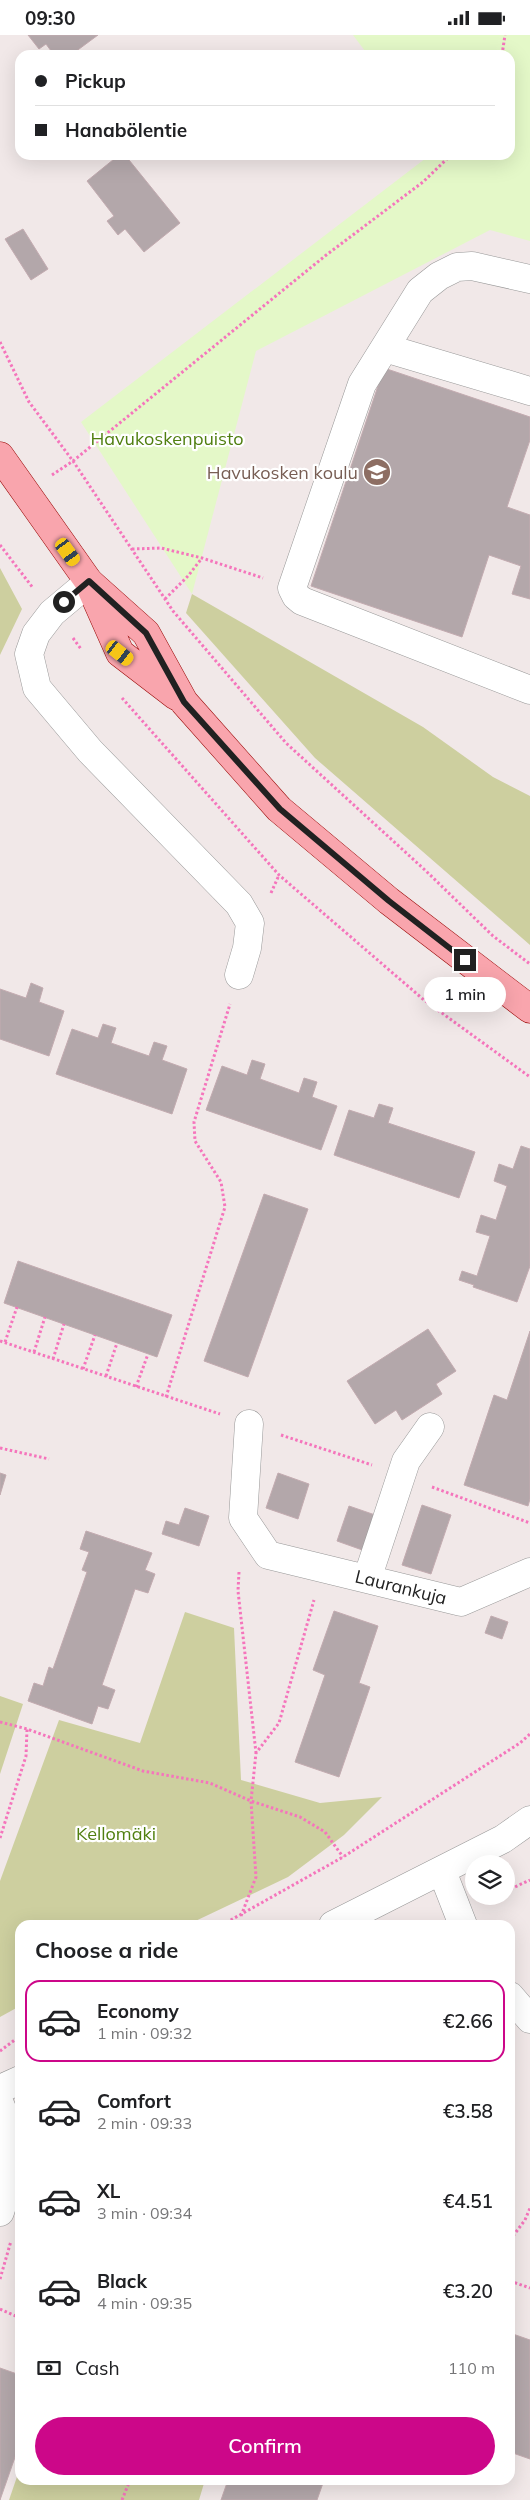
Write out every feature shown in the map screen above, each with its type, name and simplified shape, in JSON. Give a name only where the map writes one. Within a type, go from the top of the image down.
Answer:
[{"type":"main road","points":[[0,456],[89,581],[146,633],[184,702],[280,809],[396,907],[530,1009]]},
{"type":"street","points":[[530,279],[472,265],[457,267],[439,276],[420,291],[362,384],[292,588],[296,596],[302,601],[530,690]]},
{"type":"street","points":[[385,348],[530,391]]},
{"type":"street","points":[[89,581],[52,613],[36,634],[29,654],[36,688],[90,751],[239,904],[250,923],[247,948],[239,975]]},
{"type":"street","points":[[243,1518],[250,1424]]},
{"type":"street","points":[[367,1579],[406,1461],[430,1427]]},
{"type":"street","name":"Laurankuja","points":[[243,1518],[268,1555],[324,1567],[460,1602],[530,1572]]},
{"type":"street","points":[[343,1920],[503,1839],[530,1820]]},
{"type":"street","points":[[442,1871],[461,1920]]},
{"type":"street","points":[[515,2002],[530,2019]]},
{"type":"street","points":[[0,2089],[15,2082]]},
{"type":"street","points":[[0,2104],[10,2124],[13,2155],[9,2185],[0,2212]]},
{"type":"path","points":[[503,50],[505,35]]},
{"type":"path","points":[[73,461],[303,274],[424,182],[446,160]]},
{"type":"path","points":[[0,342],[29,402],[73,461],[165,599],[286,743],[426,871],[492,936],[530,964]]},
{"type":"path","points":[[132,549],[161,548],[202,558],[292,588]]},
{"type":"path","points":[[165,599],[188,576],[202,558]]},
{"type":"path","points":[[166,1397],[225,1207],[221,1182],[195,1141],[194,1122],[239,975]]},
{"type":"path","points":[[5,1342],[17,1307]]},
{"type":"path","points":[[34,1352],[45,1317]]},
{"type":"path","points":[[53,1359],[64,1324]]},
{"type":"path","points":[[83,1369],[95,1335]]},
{"type":"path","points":[[106,1376],[118,1343]]},
{"type":"path","points":[[136,1387],[148,1354]]},
{"type":"path","points":[[0,1448],[49,1459]]},
{"type":"path","points":[[242,1915],[256,1877],[251,1801],[256,1753],[238,1591],[243,1518]]},
{"type":"path","points":[[256,1753],[279,1723],[324,1567]]},
{"type":"path","points":[[0,1722],[27,1729],[144,1771],[210,1783],[251,1801],[300,1817],[326,1832],[343,1857]]},
{"type":"path","points":[[0,1838],[26,1756],[27,1729]]},
{"type":"path","points":[[232,1920],[343,1857],[530,1734]]},
{"type":"path","points":[[515,1887],[530,1880]]},
{"type":"path","points":[[0,2051],[15,2040]]},
{"type":"path","points":[[515,2233],[530,2209]]},
{"type":"path","points":[[515,2283],[530,2288]]},
{"type":"path","points":[[0,2309],[15,2316]]},
{"type":"path","points":[[122,2500],[128,2485]]},
{"type":"path","points":[[124,2494],[126,2500]]},
{"type":"green space","name":"Havukoskenpuisto","points":[[353,35],[530,35],[530,241],[490,230],[256,351],[192,594],[81,422],[423,160],[515,160],[515,50],[364,50]]},
{"type":"green space","points":[[0,568],[22,609],[0,655]]},
{"type":"green space","points":[[192,594],[423,727],[493,777],[530,796],[530,945],[315,758],[186,613]]},
{"type":"green space","name":"Kellomäki","points":[[185,1612],[234,1628],[241,1780],[320,1803],[382,1797],[344,1835],[288,1877],[198,1920],[15,1920],[15,2009],[0,2017],[0,1881],[59,1720],[140,1743]]},
{"type":"green space","points":[[0,1696],[23,1704],[0,1774]]},
{"type":"green space","points":[[15,2483],[15,2485],[204,2485],[199,2500],[9,2500]]},
{"type":"building","points":[[28,35],[98,35],[78,50],[50,50],[46,44],[39,49]]},
{"type":"building","points":[[113,160],[129,160],[180,223],[144,252],[125,229],[118,235],[107,221],[114,216],[87,181]]},
{"type":"building","points":[[23,229],[48,269],[31,280],[5,239]]},
{"type":"building","points":[[384,368],[530,417],[530,440],[507,507],[530,515],[530,599],[512,594],[521,566],[489,555],[462,637],[311,586]]},
{"type":"building","points":[[31,983],[43,988],[39,1002],[64,1011],[49,1056],[0,1039],[0,989],[26,998]]},
{"type":"building","points":[[103,1024],[116,1028],[111,1043],[149,1056],[154,1042],[167,1046],[162,1060],[187,1069],[172,1114],[56,1074],[72,1029],[98,1038]]},
{"type":"building","points":[[252,1060],[265,1064],[260,1079],[299,1093],[304,1078],[317,1082],[312,1097],[337,1106],[321,1150],[206,1110],[222,1066],[247,1075]]},
{"type":"building","points":[[379,1104],[393,1108],[388,1123],[475,1152],[459,1198],[334,1155],[349,1110],[374,1118]]},
{"type":"building","points":[[521,1146],[530,1149],[530,1266],[517,1302],[473,1287],[474,1285],[459,1280],[462,1271],[477,1276],[490,1236],[476,1232],[481,1215],[496,1220],[507,1186],[494,1181],[499,1164],[513,1169]]},
{"type":"building","points":[[264,1194],[308,1209],[248,1377],[204,1361]]},
{"type":"building","points":[[18,1261],[172,1315],[157,1357],[4,1303]]},
{"type":"building","points":[[428,1329],[456,1371],[436,1384],[442,1394],[402,1420],[396,1410],[375,1424],[347,1381]]},
{"type":"building","points":[[530,1331],[530,1499],[528,1506],[464,1485],[494,1395],[507,1400]]},
{"type":"building","points":[[0,1473],[6,1475],[0,1495]]},
{"type":"building","points":[[278,1473],[309,1484],[298,1519],[266,1508]]},
{"type":"building","points":[[422,1505],[451,1515],[431,1574],[402,1565]]},
{"type":"building","points":[[349,1506],[381,1517],[368,1552],[337,1541]]},
{"type":"building","points":[[185,1508],[209,1516],[199,1546],[162,1534],[166,1521],[179,1525]]},
{"type":"building","points":[[86,1531],[152,1553],[145,1570],[155,1574],[148,1593],[135,1589],[102,1685],[115,1690],[108,1709],[98,1706],[92,1724],[28,1701],[34,1683],[43,1686],[49,1667],[53,1669],[87,1572],[82,1570],[89,1552],[80,1549]]},
{"type":"building","points":[[334,1611],[378,1626],[359,1683],[370,1687],[339,1777],[295,1762],[325,1675],[313,1670]]},
{"type":"building","points":[[491,1616],[508,1622],[502,1639],[485,1633]]},
{"type":"building","points":[[515,2335],[530,2340],[530,2459],[515,2454]]},
{"type":"building","points":[[0,2368],[15,2373],[15,2457],[0,2500]]},
{"type":"building","points":[[226,2485],[322,2485],[317,2500],[221,2500]]},
{"type":"place","name":"Havukosken koulu","points":[[377,472]]},
{"type":"route","points":[[64,602],[89,581],[146,633],[184,702],[280,809],[389,901],[465,960]]}]
